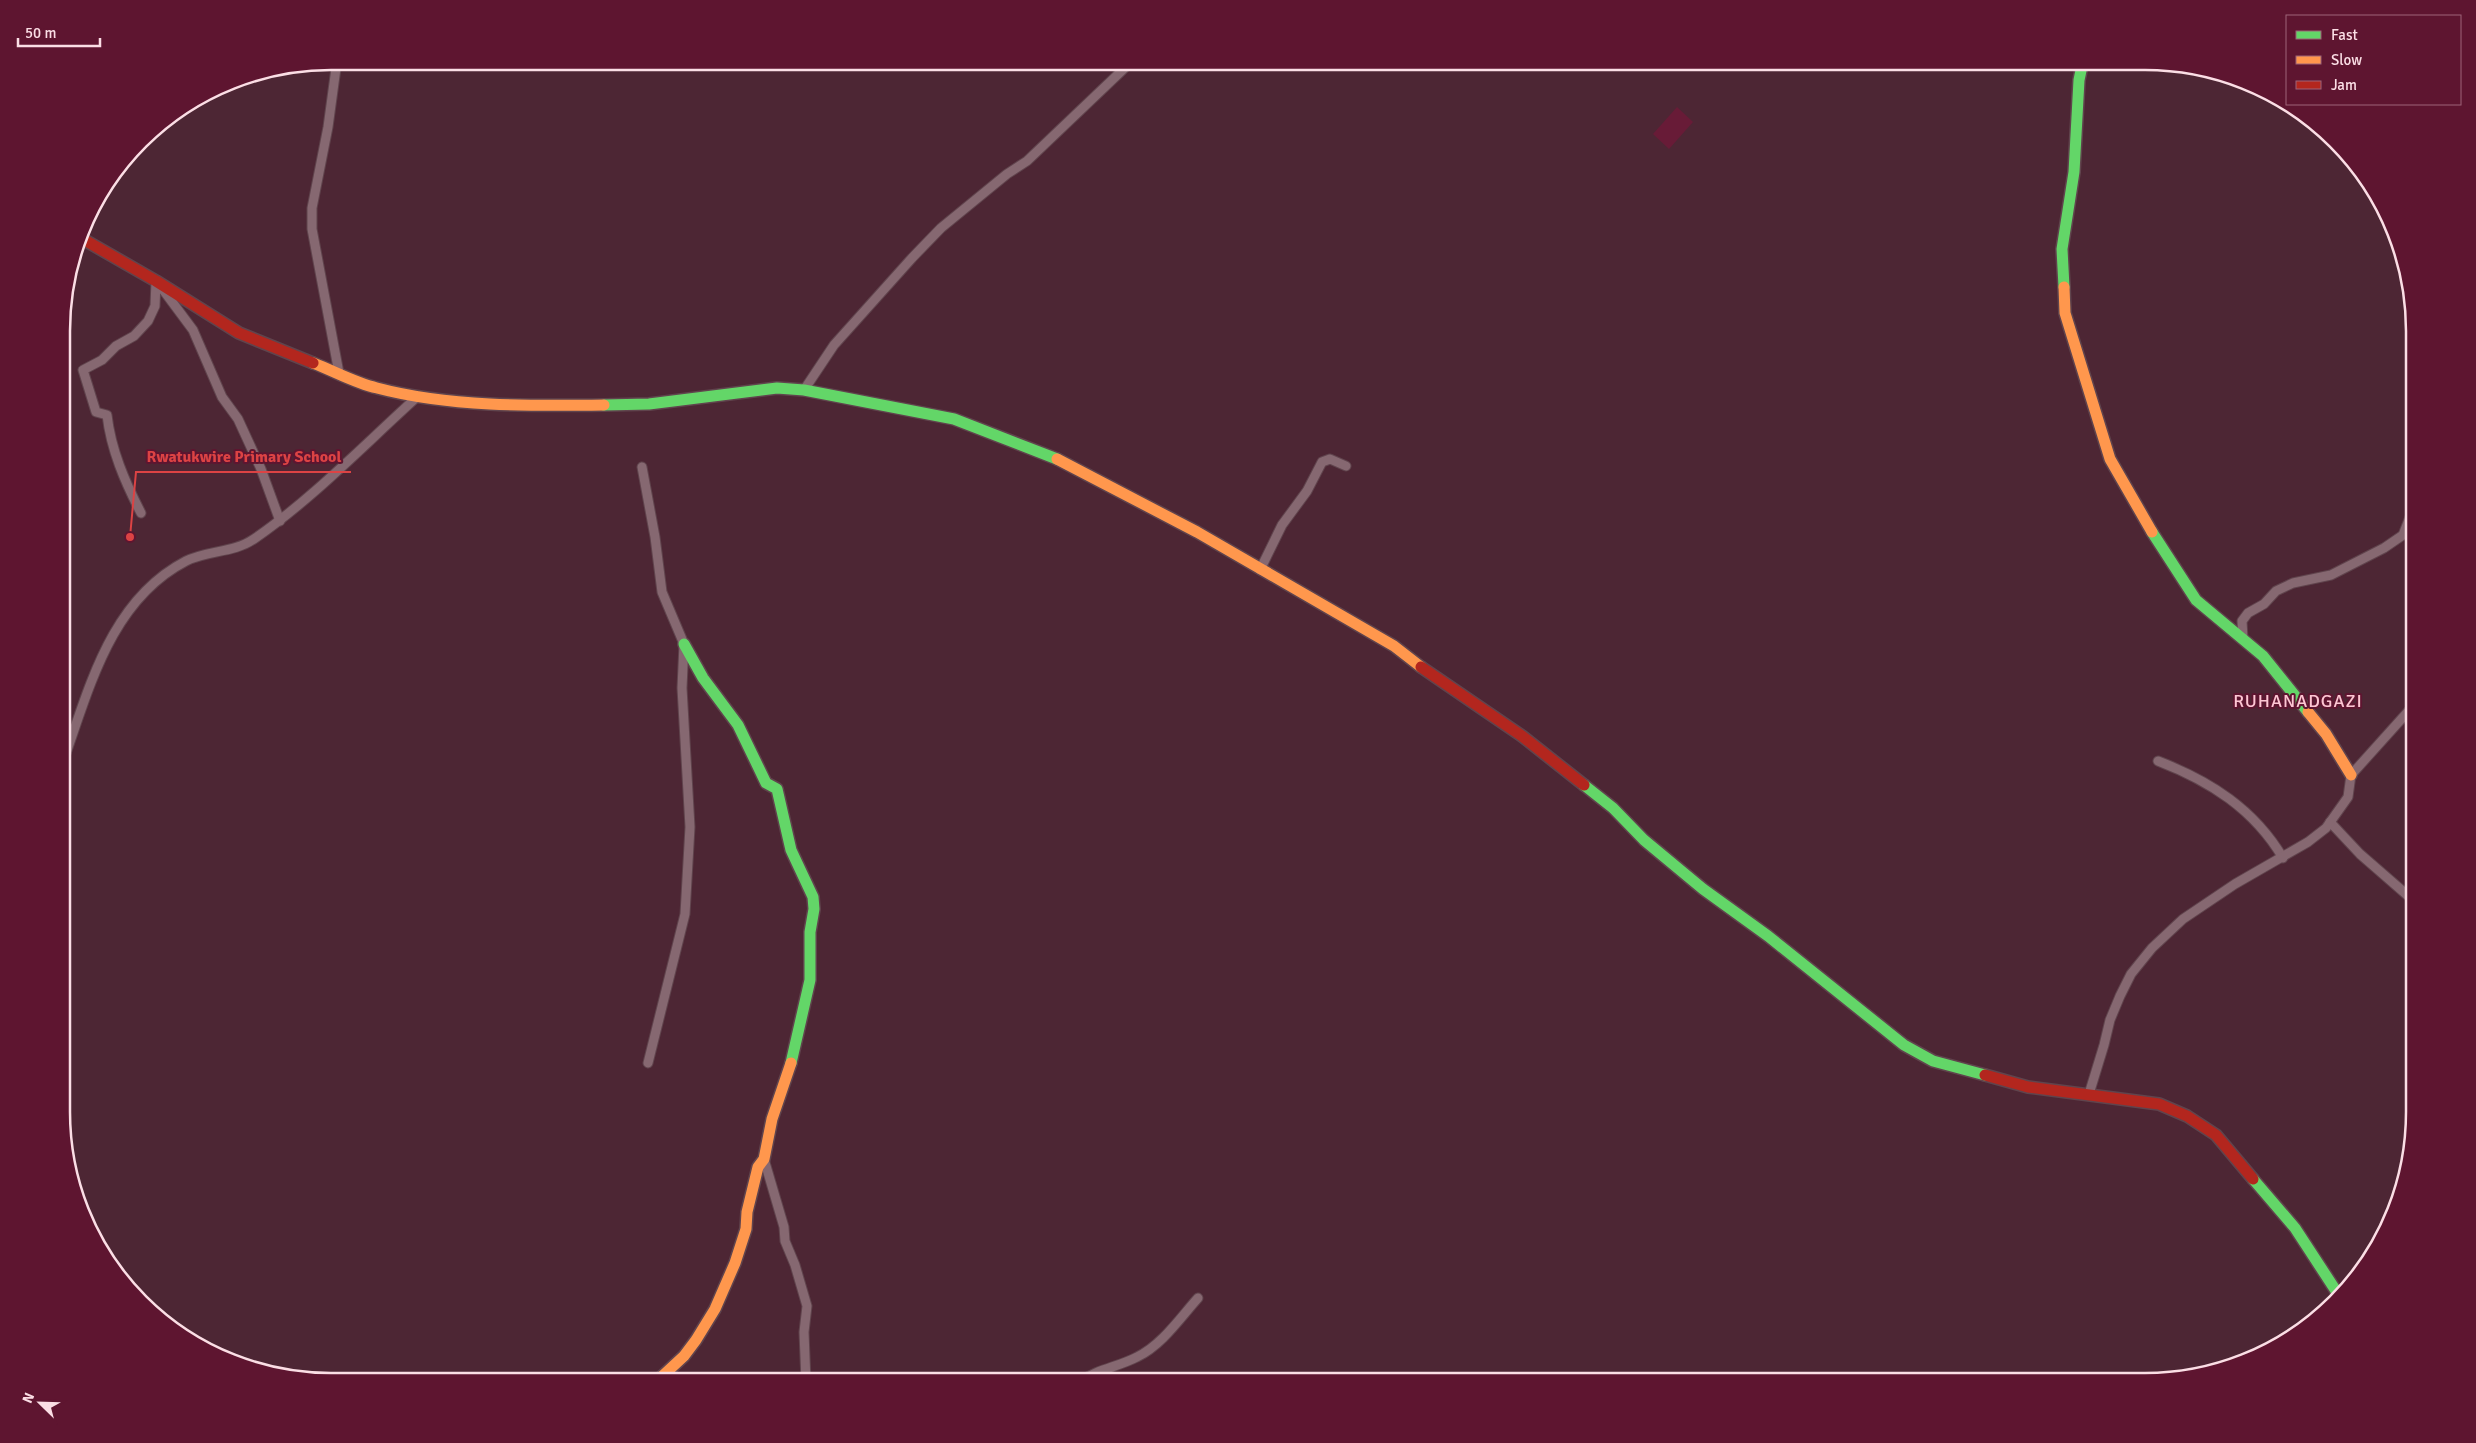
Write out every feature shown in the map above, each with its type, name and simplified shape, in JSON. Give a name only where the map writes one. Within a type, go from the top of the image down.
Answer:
[{"type":"street","points":[[336,70],[328,127],[312,208],[312,229],[339,373]]},
{"type":"street","points":[[804,390],[834,345],[941,228],[1007,174],[1027,161],[1123,70]]},
{"type":"street","points":[[2081,70],[2074,172],[2062,249],[2065,313],[2110,459],[2162,549],[2196,600],[2263,656],[2320,728],[2350,775]]},
{"type":"street","points":[[86,241],[156,280],[239,333],[375,388],[417,398],[533,406],[640,404],[777,388],[804,390],[954,419],[1073,466],[1197,532],[1394,646],[1446,686],[1522,736],[1613,808],[1644,840],[1703,889],[1768,936],[1872,1022],[1904,1045],[1933,1061],[2028,1087],[2159,1104],[2187,1116],[2210,1129],[2263,1188],[2295,1228],[2336,1290]]},
{"type":"street","points":[[141,513],[128,490],[112,447],[106,415],[96,412],[83,370],[102,360],[116,346],[134,336],[148,321],[155,306],[156,280]]},
{"type":"street","points":[[156,280],[192,330],[222,397],[238,419],[261,468],[280,521]]},
{"type":"street","points":[[70,743],[104,650],[119,623],[140,598],[161,578],[186,561],[210,552],[233,550],[252,541],[280,521],[417,398]]},
{"type":"street","points":[[1260,570],[1282,525],[1307,491],[1322,462],[1330,459],[1346,466]]},
{"type":"street","points":[[642,467],[655,537],[662,592],[684,644],[702,678],[738,725],[766,783],[777,789],[791,850],[813,897],[814,909],[810,932],[810,980],[795,1052],[772,1119],[764,1159],[758,1167],[746,1229],[722,1293],[702,1332],[684,1356],[666,1373]]},
{"type":"street","points":[[2243,639],[2242,621],[2248,613],[2264,604],[2276,592],[2293,583],[2330,575],[2384,548],[2403,535],[2406,527]]},
{"type":"street","points":[[648,1063],[685,914],[690,827],[682,688],[684,644]]},
{"type":"street","points":[[2089,1094],[2110,1020],[2120,996],[2131,974],[2152,948],[2183,919],[2235,884],[2308,842],[2330,822],[2348,797],[2350,775],[2406,714]]},
{"type":"street","points":[[2158,761],[2200,779],[2243,808],[2271,838],[2282,858]]},
{"type":"street","points":[[2330,822],[2360,854],[2406,894]]},
{"type":"street","points":[[764,1159],[784,1227],[785,1241],[795,1265],[806,1306],[804,1332],[806,1373]]},
{"type":"street","points":[[1093,1373],[1138,1357],[1154,1346],[1198,1298]]},
{"type":"shaded area","points":[[1677,107],[1693,122],[1669,149],[1653,134]]},
{"type":"traffic: fast","points":[[2064,287],[2062,249],[2074,172],[2081,70]]},
{"type":"traffic: fast","points":[[604,405],[649,404],[777,388],[804,390],[954,419],[1057,459]]},
{"type":"traffic: fast","points":[[2152,532],[2196,600],[2263,656],[2308,712]]},
{"type":"traffic: fast","points":[[684,644],[703,678],[738,725],[766,783],[777,789],[791,850],[813,897],[814,909],[810,932],[810,980],[791,1063]]},
{"type":"traffic: fast","points":[[1584,785],[1613,808],[1644,840],[1703,889],[1768,936],[1904,1045],[1933,1061],[1985,1075]]},
{"type":"traffic: fast","points":[[2253,1179],[2295,1228],[2336,1290]]},
{"type":"traffic: slow","points":[[2064,287],[2065,313],[2110,459],[2152,532]]},
{"type":"traffic: slow","points":[[313,363],[369,386],[432,399],[490,404],[604,405]]},
{"type":"traffic: slow","points":[[1057,459],[1197,532],[1394,646],[1421,667]]},
{"type":"traffic: slow","points":[[2308,712],[2326,734],[2351,775]]},
{"type":"traffic: slow","points":[[666,1373],[684,1356],[696,1340],[715,1309],[735,1263],[746,1229],[747,1212],[758,1167],[764,1159],[772,1119],[791,1063]]},
{"type":"traffic: jam","points":[[86,241],[156,281],[239,333],[313,363]]},
{"type":"traffic: jam","points":[[1421,667],[1522,736],[1584,785]]},
{"type":"traffic: jam","points":[[1985,1075],[2028,1087],[2159,1104],[2187,1116],[2216,1135],[2253,1179]]},
{"type":"place","name":"Rwatukwire Primary School","points":[[130,537]]},
{"type":"district","name":"RUHANADGAZI","points":[[2298,701]]}]
